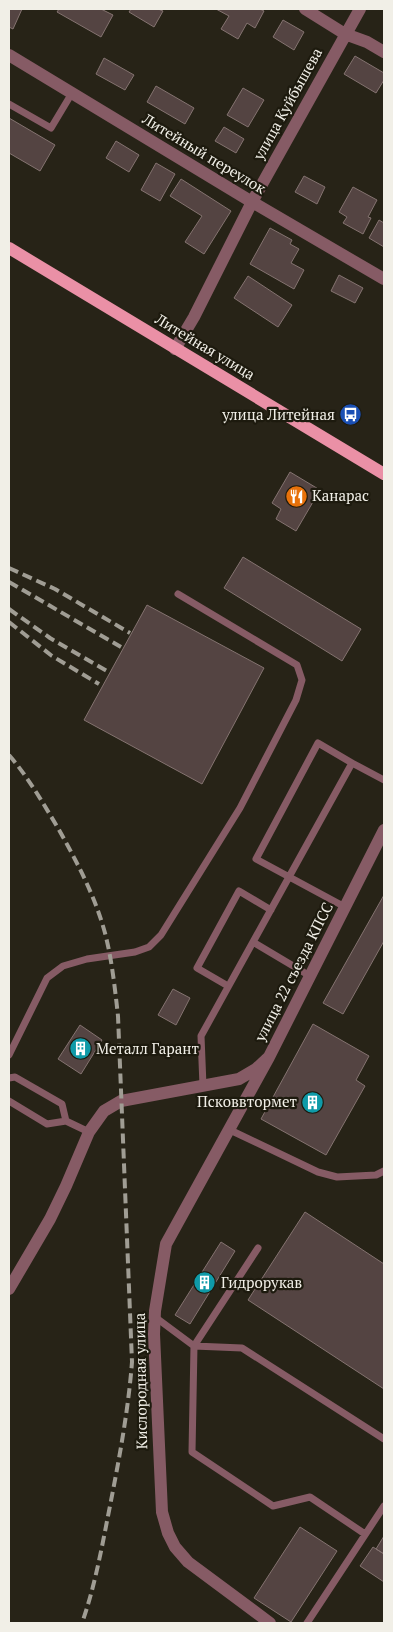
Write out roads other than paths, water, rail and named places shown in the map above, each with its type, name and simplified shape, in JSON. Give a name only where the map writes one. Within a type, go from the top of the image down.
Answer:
[{"type":"main road","name":"Литейная улица","points":[[9,248],[384,474]]},
{"type":"street","points":[[305,9],[345,34],[366,42],[384,52]]},
{"type":"street","name":"улица Куйбышева","points":[[175,348],[194,317],[252,202],[360,9]]},
{"type":"street","name":"Литейный переулок","points":[[9,56],[384,279]]},
{"type":"street","name":"улица 22 съезда КПСС","points":[[9,1289],[50,1219],[89,1132],[104,1111],[121,1101],[228,1082],[248,1075],[269,1057],[384,830]]},
{"type":"street","name":"Кислородная улица","points":[[269,1057],[166,1244],[154,1334],[162,1512],[168,1533],[175,1547],[188,1562],[270,1623]]},
{"type":"lane","points":[[9,104],[51,128],[72,93]]},
{"type":"lane","points":[[9,1055],[48,978],[63,966],[87,959],[135,952],[148,947],[161,935],[240,808],[296,700],[302,680],[297,665],[178,594]]},
{"type":"lane","points":[[346,907],[256,859],[318,743],[384,780]]},
{"type":"lane","points":[[202,1086],[201,1036],[352,763]]},
{"type":"lane","points":[[228,986],[197,968],[239,891],[271,910]]},
{"type":"lane","points":[[253,942],[310,976]]},
{"type":"lane","points":[[9,1078],[16,1077],[62,1104],[66,1121]]},
{"type":"lane","points":[[9,1101],[47,1124],[66,1121],[89,1132]]},
{"type":"lane","points":[[230,1130],[318,1172],[337,1177],[376,1175],[384,1171]]},
{"type":"lane","points":[[258,1248],[194,1346],[192,1452],[273,1506],[310,1497],[365,1534]]},
{"type":"lane","points":[[155,1317],[194,1346],[242,1348],[384,1439]]},
{"type":"lane","points":[[307,1623],[384,1506]]},
{"type":"railway","points":[[9,568],[55,589],[130,633]]},
{"type":"railway","points":[[9,582],[121,647]]},
{"type":"railway","points":[[9,609],[50,638],[107,671]]},
{"type":"railway","points":[[9,622],[52,656],[99,684]]},
{"type":"railway","points":[[9,755],[29,781],[58,828],[91,892],[107,943],[118,1016],[132,1362],[115,1478],[97,1570],[82,1623]]},
{"type":"place","name":"улица Литейная","points":[[351,415]]},
{"type":"place","name":"Канарас","points":[[296,496]]},
{"type":"place","name":"Металл Гарант","points":[[80,1049]]},
{"type":"place","name":"Псковвтормет","points":[[313,1102]]},
{"type":"place","name":"Гидрорукав","points":[[205,1283]]}]
